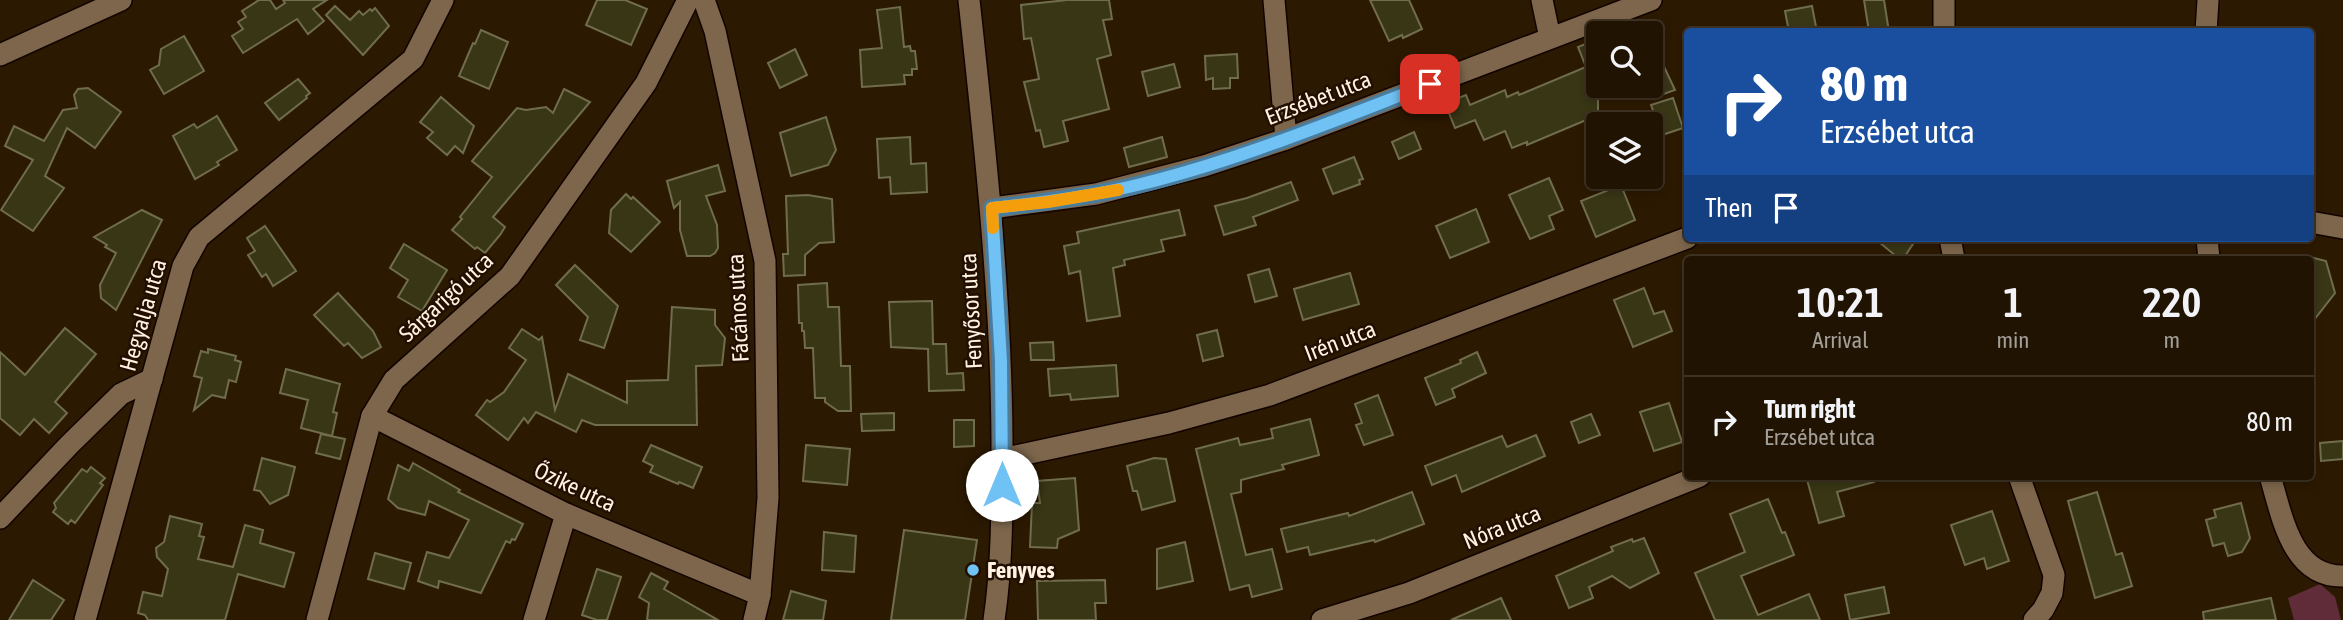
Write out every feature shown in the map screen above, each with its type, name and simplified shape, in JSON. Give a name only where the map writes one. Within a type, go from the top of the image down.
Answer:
[{"type":"street","points":[[0,55],[121,0]]},
{"type":"street","name":"Hegyalja utca","points":[[85,620],[183,266],[199,237],[413,58],[443,0]]},
{"type":"street","name":"Sárgarigó utca","points":[[317,620],[372,416],[394,380],[510,276],[646,83],[688,0]]},
{"type":"street","name":"Fácános utca","points":[[704,0],[715,31],[765,261],[768,498],[760,595],[754,620]]},
{"type":"street","name":"Fenyősor utca","points":[[969,0],[992,208],[1001,361],[1002,537],[994,620]]},
{"type":"street","points":[[1274,0],[1286,139]]},
{"type":"street","points":[[1542,0],[1550,38]]},
{"type":"street","name":"Erzsébet utca","points":[[992,208],[1048,202],[1136,186],[1286,139],[1651,0]]},
{"type":"street","points":[[1944,0],[1944,28]]},
{"type":"street","points":[[2206,28],[2208,0]]},
{"type":"street","points":[[2314,223],[2343,228]]},
{"type":"street","name":"Irén utca","points":[[1002,459],[1169,423],[1270,395],[1684,239]]},
{"type":"street","points":[[0,519],[121,394],[152,379]]},
{"type":"street","name":"Őzike utca","points":[[372,416],[566,514],[760,595]]},
{"type":"street","name":"Nóra utca","points":[[1322,620],[1409,593],[1690,480]]},
{"type":"street","points":[[2020,480],[2054,575],[2052,593],[2034,620]]},
{"type":"street","points":[[2271,480],[2289,537],[2299,555],[2314,569],[2343,576]]},
{"type":"street","points":[[534,620],[566,514]]},
{"type":"shaded area","points":[[2320,584],[2335,597],[2341,620],[2294,620],[2288,598]]},
{"type":"building","points":[[259,0],[270,0],[276,9],[285,3],[283,0],[327,0],[313,9],[324,21],[308,34],[297,19],[243,53],[232,36],[243,29],[238,22],[246,17],[242,11]]},
{"type":"building","points":[[597,0],[625,0],[647,9],[631,45],[586,25]]},
{"type":"building","points":[[1067,0],[1109,0],[1112,19],[1103,20],[1111,55],[1097,59],[1109,109],[1063,121],[1068,141],[1044,147],[1040,130],[1036,131],[1024,82],[1039,79],[1031,38],[1024,39],[1021,5]]},
{"type":"building","points":[[1370,0],[1409,0],[1422,29],[1389,41]]},
{"type":"building","points":[[1864,0],[1884,0],[1888,28],[1868,28]]},
{"type":"building","points":[[335,6],[350,20],[359,11],[363,15],[375,8],[389,26],[363,55],[326,15]]},
{"type":"building","points":[[1812,6],[1816,28],[1788,28],[1785,11]]},
{"type":"building","points":[[900,7],[904,47],[910,46],[911,51],[915,51],[917,69],[912,69],[912,75],[904,75],[905,84],[862,87],[860,50],[882,48],[877,10]]},
{"type":"building","points":[[481,30],[508,42],[489,89],[459,76]]},
{"type":"building","points":[[184,36],[204,71],[164,94],[150,70],[159,65],[161,49]]},
{"type":"building","points":[[1586,44],[1586,67],[1578,47]]},
{"type":"building","points":[[795,49],[807,75],[780,88],[768,63]]},
{"type":"building","points":[[1237,54],[1238,78],[1230,78],[1230,88],[1213,89],[1213,78],[1206,80],[1205,56]]},
{"type":"building","points":[[1174,64],[1180,87],[1148,96],[1142,72]]},
{"type":"building","points":[[1663,65],[1675,90],[1663,94]]},
{"type":"building","points":[[1586,67],[1586,98],[1598,98],[1598,112],[1586,112],[1586,120],[1527,145],[1527,142],[1512,148],[1505,131],[1484,140],[1475,120],[1455,128],[1445,103],[1466,95],[1470,105],[1505,90],[1507,97],[1518,92],[1519,95]]},
{"type":"building","points":[[298,79],[310,93],[279,120],[265,103]]},
{"type":"building","points":[[88,88],[121,112],[95,148],[67,128],[45,176],[64,188],[33,231],[1,210],[33,160],[5,146],[14,126],[44,141],[63,110],[77,108],[74,95],[78,89]]},
{"type":"building","points":[[564,89],[590,102],[493,217],[505,227],[500,235],[485,253],[477,247],[475,249],[452,230],[492,177],[472,161],[517,108],[526,110],[546,107],[553,113]]},
{"type":"building","points":[[441,97],[474,126],[463,153],[455,146],[447,155],[427,138],[433,132],[420,122]]},
{"type":"building","points":[[1673,98],[1683,128],[1663,135],[1663,112],[1654,112],[1651,105]]},
{"type":"building","points":[[217,116],[237,150],[217,162],[219,165],[195,179],[173,136],[194,124],[197,128]]},
{"type":"building","points":[[826,117],[836,150],[828,165],[791,176],[780,133]]},
{"type":"building","points":[[1414,132],[1421,149],[1399,159],[1392,142]]},
{"type":"building","points":[[910,137],[911,164],[926,163],[927,192],[891,194],[890,177],[879,178],[877,139]]},
{"type":"building","points":[[1162,137],[1167,157],[1129,167],[1124,148]]},
{"type":"building","points":[[1354,157],[1363,179],[1359,180],[1360,184],[1333,194],[1323,169]]},
{"type":"building","points":[[718,165],[725,191],[706,196],[717,225],[718,248],[710,256],[687,256],[680,230],[680,202],[674,208],[667,181]]},
{"type":"building","points":[[1549,178],[1563,210],[1549,216],[1554,229],[1530,239],[1509,195]]},
{"type":"building","points":[[1291,182],[1298,200],[1253,217],[1256,225],[1224,235],[1215,206]]},
{"type":"building","points":[[1611,189],[1623,189],[1635,220],[1596,237],[1581,201]]},
{"type":"building","points":[[626,194],[631,199],[633,197],[660,222],[631,252],[609,233],[611,210]]},
{"type":"building","points":[[808,195],[832,199],[834,242],[819,243],[805,255],[805,275],[784,276],[783,254],[788,254],[786,196]]},
{"type":"building","points":[[1476,209],[1489,242],[1450,258],[1436,226]]},
{"type":"building","points":[[142,210],[162,220],[116,310],[101,298],[100,285],[116,253],[94,237]]},
{"type":"building","points":[[1179,210],[1185,235],[1161,240],[1164,251],[1124,260],[1125,265],[1113,268],[1120,316],[1087,321],[1080,271],[1069,274],[1064,246],[1079,243],[1077,232]]},
{"type":"building","points":[[265,226],[296,271],[273,286],[266,274],[262,277],[248,255],[255,251],[247,238]]},
{"type":"building","points":[[1879,242],[1914,242],[1905,256],[1896,256]]},
{"type":"building","points":[[404,244],[447,270],[422,311],[398,297],[408,280],[390,268]]},
{"type":"building","points":[[2314,258],[2326,261],[2335,293],[2314,320]]},
{"type":"building","points":[[575,265],[618,306],[604,348],[580,340],[588,317],[556,285]]},
{"type":"building","points":[[1269,269],[1277,296],[1255,302],[1248,275]]},
{"type":"building","points":[[1350,273],[1359,304],[1303,320],[1294,289]]},
{"type":"building","points":[[827,283],[828,307],[839,307],[841,366],[850,366],[851,411],[838,411],[825,402],[825,398],[815,398],[813,348],[805,348],[804,331],[802,323],[799,323],[798,285]]},
{"type":"building","points":[[1644,288],[1654,314],[1664,311],[1672,331],[1633,347],[1614,300]]},
{"type":"building","points":[[338,293],[373,331],[381,347],[362,358],[348,343],[344,346],[314,315]]},
{"type":"building","points":[[932,301],[933,344],[946,344],[947,374],[963,373],[964,390],[929,391],[928,349],[891,347],[889,302]]},
{"type":"building","points":[[672,307],[715,310],[715,325],[725,338],[722,365],[696,366],[697,425],[595,425],[582,420],[576,432],[536,412],[528,423],[524,418],[508,440],[476,415],[487,400],[490,402],[504,392],[526,360],[509,348],[522,329],[539,340],[542,337],[555,410],[568,374],[627,403],[627,381],[668,380]]},
{"type":"building","points":[[65,328],[96,354],[55,402],[67,413],[49,433],[34,419],[20,435],[0,418],[0,352],[25,375]]},
{"type":"building","points":[[1217,330],[1223,356],[1203,361],[1197,335]]},
{"type":"building","points":[[1053,342],[1054,360],[1031,360],[1030,343]]},
{"type":"building","points":[[208,349],[236,356],[235,360],[241,362],[236,382],[229,380],[225,398],[212,395],[194,410],[202,378],[194,376],[201,351],[208,353]]},
{"type":"building","points":[[1477,352],[1486,373],[1452,389],[1455,397],[1436,405],[1425,378],[1461,363],[1460,360]]},
{"type":"building","points":[[1116,365],[1118,396],[1071,400],[1070,394],[1050,396],[1048,369]]},
{"type":"building","points":[[286,369],[340,384],[333,412],[337,413],[332,436],[301,428],[308,400],[280,393]]},
{"type":"building","points":[[1378,395],[1393,435],[1364,445],[1356,425],[1362,423],[1355,404]]},
{"type":"building","points":[[1669,403],[1682,442],[1654,451],[1640,412]]},
{"type":"building","points":[[894,413],[894,430],[862,431],[861,414]]},
{"type":"building","points":[[1591,414],[1600,435],[1579,443],[1571,422]]},
{"type":"building","points":[[1310,419],[1319,455],[1282,465],[1284,469],[1241,480],[1241,492],[1231,494],[1246,555],[1272,549],[1282,589],[1252,597],[1249,585],[1230,590],[1196,449],[1238,438],[1240,445],[1273,438],[1271,429]]},
{"type":"building","points":[[954,420],[974,420],[974,446],[954,447]]},
{"type":"building","points":[[321,434],[345,439],[340,459],[316,453]]},
{"type":"building","points":[[1536,435],[1545,456],[1462,492],[1456,475],[1432,485],[1425,466],[1502,436],[1507,447]]},
{"type":"building","points":[[2343,441],[2343,459],[2321,461],[2320,443]]},
{"type":"building","points":[[651,445],[702,467],[693,488],[650,472],[653,466],[643,461]]},
{"type":"building","points":[[806,445],[850,449],[847,485],[803,481]]},
{"type":"building","points":[[262,458],[295,467],[288,495],[270,504],[260,491],[254,490]]},
{"type":"building","points":[[1154,458],[1166,459],[1175,501],[1142,510],[1137,491],[1133,491],[1127,466]]},
{"type":"building","points":[[413,463],[460,490],[458,492],[523,524],[515,540],[512,539],[510,543],[506,541],[481,593],[439,581],[438,588],[418,581],[427,552],[449,558],[469,520],[429,501],[425,515],[398,508],[388,499],[398,465],[409,471]]},
{"type":"building","points":[[91,467],[105,478],[100,483],[103,485],[75,523],[71,520],[68,524],[53,512],[56,508],[54,503],[82,469],[87,472]]},
{"type":"building","points":[[1075,478],[1079,530],[1058,539],[1057,548],[1030,547],[1032,503],[1040,503],[1037,481]]},
{"type":"building","points":[[1807,480],[1874,480],[1837,492],[1844,516],[1819,523]]},
{"type":"building","points":[[1412,492],[1424,524],[1375,542],[1374,540],[1310,555],[1308,547],[1287,552],[1281,529],[1348,513],[1349,516]]},
{"type":"building","points":[[2097,492],[2116,555],[2122,553],[2132,586],[2095,598],[2068,501]]},
{"type":"building","points":[[1768,499],[1794,555],[1741,576],[1758,615],[1809,594],[1820,620],[1715,620],[1695,573],[1745,552],[1730,514]]},
{"type":"building","points":[[2241,503],[2250,538],[2242,552],[2228,556],[2224,543],[2213,546],[2206,520],[2216,517],[2214,510]]},
{"type":"building","points":[[1992,511],[2009,561],[1987,569],[1984,558],[1965,565],[1951,525]]},
{"type":"building","points":[[170,516],[202,524],[199,536],[204,537],[198,559],[233,567],[245,525],[263,530],[260,543],[294,553],[284,587],[238,574],[225,620],[148,620],[145,615],[138,613],[143,592],[162,596],[168,569],[157,557],[156,548],[164,542]]},
{"type":"building","points":[[904,530],[977,540],[965,620],[891,620]]},
{"type":"building","points":[[824,532],[856,536],[854,572],[822,570]]},
{"type":"building","points":[[1644,538],[1659,573],[1630,588],[1612,576],[1589,587],[1593,598],[1569,608],[1556,576],[1613,551],[1611,547],[1632,539],[1633,542]]},
{"type":"building","points":[[1185,542],[1193,581],[1157,589],[1157,549]]},
{"type":"building","points":[[375,553],[411,563],[404,589],[368,579]]},
{"type":"building","points":[[597,569],[621,577],[607,620],[582,615]]},
{"type":"building","points":[[651,573],[668,582],[664,589],[718,620],[647,620],[649,603],[639,597]]},
{"type":"building","points":[[33,580],[64,600],[51,620],[9,620]]},
{"type":"building","points":[[1105,580],[1106,603],[1095,603],[1096,620],[1038,620],[1037,581]]},
{"type":"building","points":[[1884,587],[1889,613],[1850,620],[1845,595]]},
{"type":"building","points":[[791,591],[826,601],[823,620],[783,620]]},
{"type":"building","points":[[1501,598],[1511,620],[1451,620]]},
{"type":"building","points":[[2271,598],[2276,620],[2204,620],[2203,612]]},
{"type":"slow traffic","points":[[993,228],[992,208],[1118,190]]},
{"type":"place","name":"Fenyves","points":[[973,570]]},
{"type":"route","points":[[1002,485],[1001,361],[992,208],[1048,202],[1136,186],[1286,139],[1430,84]]}]
